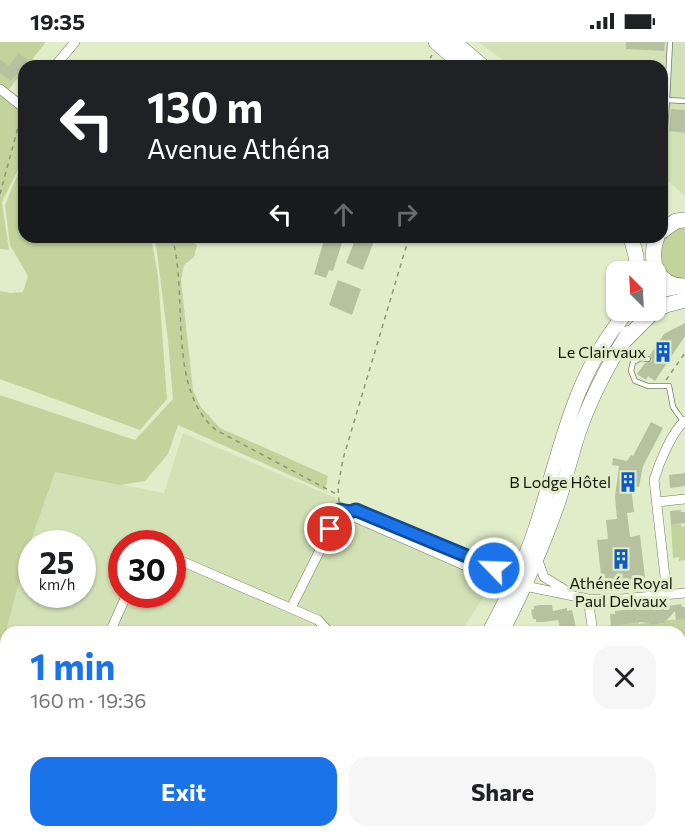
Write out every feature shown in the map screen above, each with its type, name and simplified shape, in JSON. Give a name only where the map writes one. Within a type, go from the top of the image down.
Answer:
[{"type":"main road","points":[[436,42],[457,60]]},
{"type":"main road","points":[[454,42],[475,60]]},
{"type":"main road","points":[[633,243],[636,261]]},
{"type":"main road","points":[[652,243],[653,261]]},
{"type":"main road","points":[[666,280],[683,291]]},
{"type":"main road","points":[[666,290],[683,291]]},
{"type":"main road","points":[[666,304],[683,291]]},
{"type":"main road","points":[[504,626],[576,396],[591,366],[619,321]]},
{"type":"main road","points":[[492,626],[521,576],[537,558],[558,504],[583,421],[604,375],[637,321]]},
{"type":"main road","points":[[623,342],[644,321]]},
{"type":"street","points":[[60,60],[75,42]]},
{"type":"street","points":[[0,89],[18,102]]},
{"type":"street","points":[[668,594],[654,480],[659,464],[684,421]]},
{"type":"street","points":[[657,502],[685,499]]},
{"type":"street","points":[[291,608],[340,510],[349,512],[356,510],[469,557],[478,565],[510,572],[575,596],[611,600],[685,593]]},
{"type":"street","points":[[537,558],[544,577],[575,596]]},
{"type":"street","points":[[186,563],[318,620],[324,626]]},
{"type":"street","points":[[588,599],[592,626]]},
{"type":"street","points":[[113,626],[121,608]]},
{"type":"lane","points":[[668,81],[670,42]]},
{"type":"lane","points":[[668,100],[685,101]]},
{"type":"lane","points":[[648,358],[641,358],[633,362],[631,371],[635,381],[648,386],[669,386],[673,407],[684,421]]},
{"type":"path","points":[[0,194],[18,127]]},
{"type":"path","points":[[173,243],[189,390],[199,413],[216,430],[338,495],[343,459],[407,243]]},
{"type":"path","points":[[663,386],[685,353]]},
{"type":"path","points":[[478,565],[493,587],[494,601]]},
{"type":"shaded area","points":[[0,42],[46,42],[32,60],[18,60],[18,78],[9,89],[18,96],[18,100],[0,86]]},
{"type":"shaded area","points":[[478,42],[685,42],[685,196],[668,181],[668,60],[503,60]]},
{"type":"shaded area","points":[[0,91],[18,105],[18,170],[2,202],[9,250],[0,249]]},
{"type":"shaded area","points":[[18,173],[18,243],[152,243],[158,276],[167,399],[140,430],[0,379],[0,291],[23,292],[28,276],[10,245],[5,205]]},
{"type":"shaded area","points":[[685,225],[685,281],[673,278],[666,272],[666,261],[659,261],[658,247],[660,243],[668,243],[668,231]]},
{"type":"shaded area","points":[[156,243],[194,243],[197,245],[194,257],[184,265],[181,280],[193,390],[200,406],[220,428],[328,476],[325,491],[178,425],[168,454],[145,481],[120,485],[55,472],[35,530],[18,530],[18,587],[7,626],[0,626],[0,395],[135,440],[173,399]]},
{"type":"shaded area","points":[[183,433],[331,496],[480,572],[489,589],[464,626],[0,626],[0,470],[6,462],[164,493]]},
{"type":"shaded area","points":[[680,524],[683,528],[685,524],[685,560],[679,561],[679,557],[673,558],[671,525]]},
{"type":"shaded area","points":[[685,617],[685,626],[606,626],[639,621],[639,624],[645,621],[660,621],[660,624],[668,620]]},
{"type":"building","points":[[626,42],[665,42],[664,51],[626,49]]},
{"type":"building","points":[[19,53],[28,60],[18,60],[18,72],[11,81],[0,73],[0,59],[9,66]]},
{"type":"building","points":[[671,109],[685,110],[685,133],[669,131]]},
{"type":"building","points":[[323,243],[342,243],[333,271],[329,270],[326,278],[314,274]]},
{"type":"building","points":[[354,243],[373,243],[363,270],[346,263]]},
{"type":"building","points":[[338,280],[361,289],[352,315],[329,305]]},
{"type":"building","name":"Le Clairvaux","points":[[685,323],[685,336],[655,381],[648,376],[646,380],[637,374],[645,363],[652,361],[650,355],[664,334]]},
{"type":"building","points":[[651,422],[663,428],[643,466],[639,487],[631,486],[634,512],[627,513],[630,537],[640,535],[645,578],[602,583],[597,540],[608,539],[606,520],[617,519],[615,497],[619,466],[612,465],[613,458],[627,461],[631,455],[633,456]]},
{"type":"building","points":[[685,473],[685,486],[670,488],[669,475]]},
{"type":"building","points":[[670,511],[685,512],[685,523],[671,525]]},
{"type":"building","points":[[681,604],[685,607],[685,618],[683,619],[676,620],[675,611],[664,623],[649,625],[649,623],[639,622],[611,626],[610,614],[615,614],[615,611]]},
{"type":"building","points":[[552,605],[553,611],[567,608],[567,611],[572,610],[576,626],[560,626],[558,620],[536,622],[531,610],[534,606]]},
{"type":"place","name":"Le Clairvaux","points":[[663,352]]},
{"type":"place","name":"B Lodge Hôtel","points":[[628,482]]},
{"type":"place","name":"Athénée Royal Paul Delvaux","points":[[621,559]]},
{"type":"route","points":[[330,529],[340,510],[349,512],[356,510],[469,557],[478,565],[494,568]]}]
